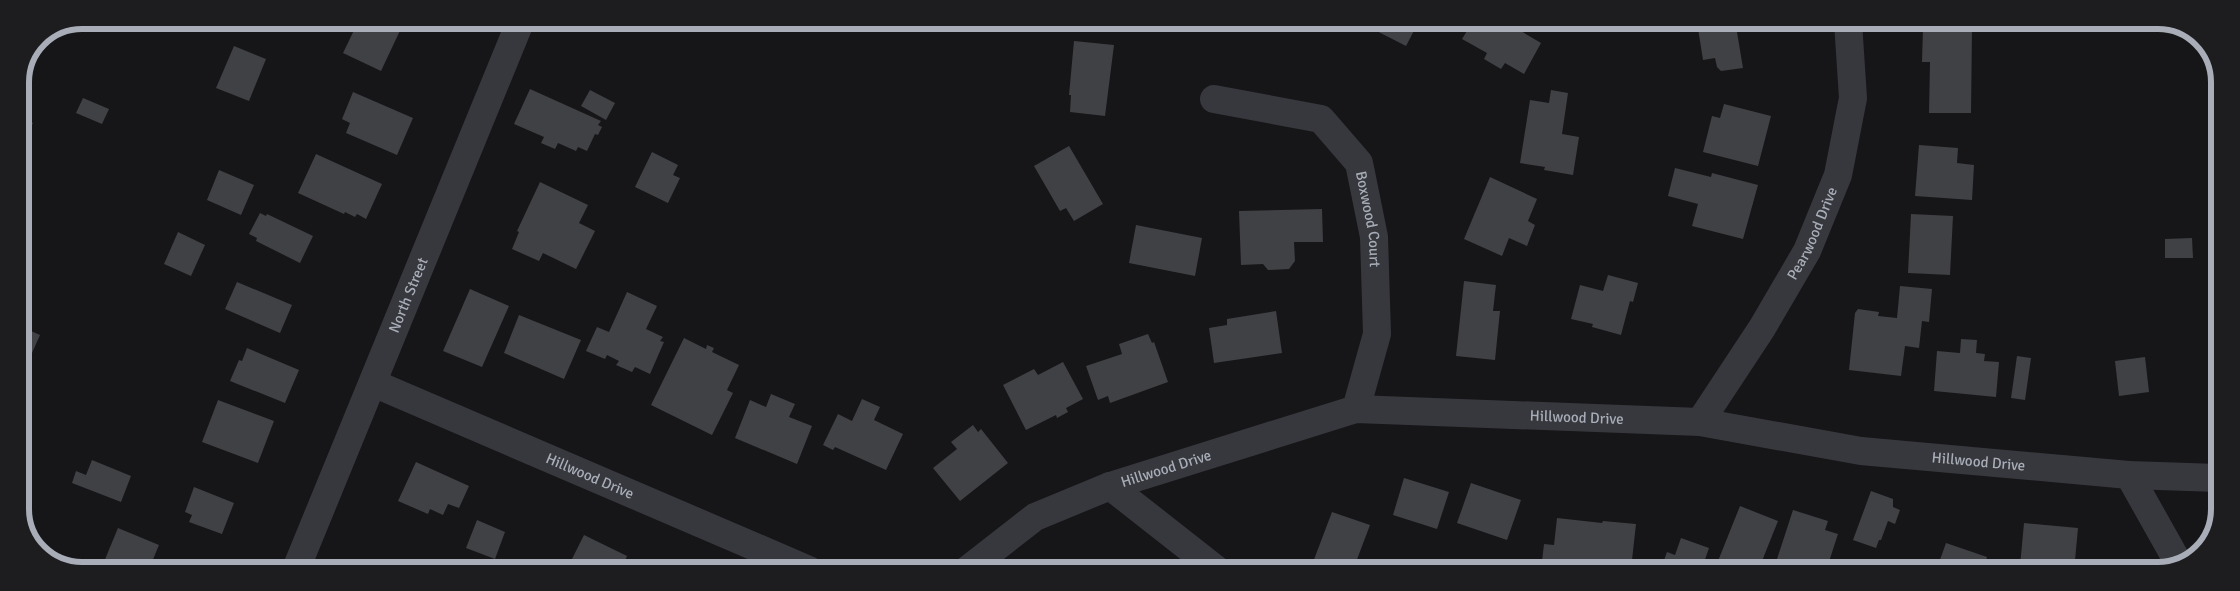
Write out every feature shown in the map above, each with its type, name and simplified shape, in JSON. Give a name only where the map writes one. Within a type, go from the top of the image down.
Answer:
[{"type":"street","name":"North Street","points":[[299,562],[517,29]]},
{"type":"street","name":"Pearwood Drive","points":[[1700,422],[1762,328],[1807,251],[1838,175],[1853,98],[1848,29]]},
{"type":"street","name":"Boxwood Court","points":[[1214,99],[1321,118],[1359,163],[1374,238],[1377,334],[1356,409]]},
{"type":"street","name":"Hillwood Drive","points":[[373,383],[789,562]]},
{"type":"street","name":"Hillwood Drive","points":[[977,562],[1035,517],[1110,486],[1356,409],[1700,422],[1860,451],[2129,475],[2211,478]]},
{"type":"street","points":[[2129,475],[2176,559]]},
{"type":"street","points":[[1110,486],[1207,562]]},
{"type":"building","points":[[355,29],[401,29],[381,71],[343,53]]},
{"type":"building","points":[[1373,29],[1415,29],[1406,46]]},
{"type":"building","points":[[1468,29],[1517,29],[1541,43],[1524,74],[1505,63],[1501,69],[1484,59],[1487,53],[1462,39]]},
{"type":"building","points":[[1698,29],[1736,29],[1743,68],[1721,71],[1717,67],[1715,58],[1703,60]]},
{"type":"building","points":[[1923,29],[1972,29],[1971,113],[1929,113],[1930,62],[1922,62]]},
{"type":"building","points":[[1074,41],[1114,45],[1105,116],[1070,112],[1071,95],[1069,95]]},
{"type":"building","points":[[234,46],[266,59],[249,101],[216,88]]},
{"type":"building","points":[[530,89],[601,121],[598,125],[602,127],[598,135],[595,134],[587,151],[578,147],[576,151],[558,143],[555,149],[541,143],[544,137],[514,124]]},
{"type":"building","points":[[590,90],[615,103],[606,120],[581,106]]},
{"type":"building","points":[[1551,90],[1568,93],[1562,134],[1579,137],[1573,175],[1544,170],[1545,167],[1520,163],[1530,100],[1549,103]]},
{"type":"building","points":[[353,92],[413,118],[397,155],[346,133],[350,123],[342,119]]},
{"type":"building","points":[[83,98],[109,109],[102,124],[76,113]]},
{"type":"building","points":[[1724,104],[1771,116],[1758,166],[1703,152],[1712,116],[1720,118]]},
{"type":"building","points":[[29,121],[33,123],[29,131]]},
{"type":"building","points":[[1919,145],[1958,148],[1957,163],[1974,165],[1972,200],[1915,196]]},
{"type":"building","points":[[1069,146],[1103,204],[1074,221],[1066,208],[1060,211],[1034,166]]},
{"type":"building","points":[[652,152],[678,165],[673,175],[680,178],[668,203],[635,187]]},
{"type":"building","points":[[316,154],[382,184],[366,219],[357,214],[355,217],[345,212],[344,214],[298,193]]},
{"type":"building","points":[[1675,168],[1711,177],[1712,173],[1758,185],[1743,239],[1692,226],[1698,204],[1668,196]]},
{"type":"building","points":[[219,170],[254,185],[241,215],[207,200]]},
{"type":"building","points":[[1490,177],[1537,199],[1528,221],[1535,225],[1527,246],[1509,238],[1502,256],[1464,239]]},
{"type":"building","points":[[540,182],[588,205],[579,223],[595,231],[576,269],[543,253],[539,261],[512,249],[519,232],[517,231]]},
{"type":"building","points":[[1322,209],[1323,242],[1294,242],[1295,261],[1289,269],[1268,270],[1263,264],[1241,265],[1239,211]]},
{"type":"building","points":[[260,213],[266,216],[267,214],[313,236],[300,263],[256,241],[257,238],[249,234]]},
{"type":"building","points":[[1911,214],[1953,216],[1950,275],[1908,273]]},
{"type":"building","points":[[1136,225],[1202,238],[1195,276],[1129,263]]},
{"type":"building","points":[[178,232],[205,245],[191,276],[164,264]]},
{"type":"building","points":[[2192,238],[2193,258],[2165,258],[2165,239]]},
{"type":"building","points":[[1608,275],[1638,283],[1633,302],[1630,301],[1621,335],[1592,327],[1593,324],[1571,319],[1580,285],[1603,291]]},
{"type":"building","points":[[1464,281],[1496,285],[1493,311],[1500,311],[1495,360],[1456,356]]},
{"type":"building","points":[[237,282],[292,305],[280,333],[225,309]]},
{"type":"building","points":[[1900,286],[1932,289],[1929,322],[1922,321],[1919,348],[1905,346],[1901,376],[1849,370],[1855,313],[1858,309],[1879,312],[1878,316],[1897,318]]},
{"type":"building","points":[[470,289],[509,306],[482,367],[443,351]]},
{"type":"building","points":[[627,292],[657,306],[646,329],[663,337],[660,341],[664,342],[650,374],[635,367],[632,372],[616,365],[619,361],[607,355],[605,359],[586,351],[597,327],[609,332]]},
{"type":"building","points":[[1276,311],[1282,353],[1214,363],[1209,328],[1227,325],[1227,319]]},
{"type":"building","points":[[519,315],[581,340],[564,379],[504,353]]},
{"type":"building","points":[[29,330],[40,335],[29,360]]},
{"type":"building","points":[[1148,334],[1152,343],[1154,342],[1168,382],[1110,403],[1108,396],[1098,400],[1086,366],[1122,354],[1119,344]]},
{"type":"building","points":[[684,338],[706,349],[707,345],[714,348],[712,352],[739,365],[727,390],[733,393],[712,435],[651,405]]},
{"type":"building","points":[[1961,339],[1977,340],[1976,353],[1985,354],[1984,361],[1999,362],[1996,397],[1934,391],[1937,351],[1960,353]]},
{"type":"building","points":[[247,348],[299,370],[285,403],[230,381],[239,360],[242,361]]},
{"type":"building","points":[[2017,356],[2031,358],[2025,400],[2011,398]]},
{"type":"building","points":[[2145,357],[2149,392],[2119,396],[2115,361]]},
{"type":"building","points":[[1063,362],[1083,399],[1066,408],[1068,412],[1057,418],[1056,415],[1026,430],[1003,385],[1034,369],[1038,375]]},
{"type":"building","points":[[771,394],[795,404],[789,417],[812,426],[797,464],[735,438],[750,400],[766,407]]},
{"type":"building","points":[[862,399],[880,407],[874,420],[903,434],[886,470],[835,447],[833,450],[823,445],[838,414],[852,421]]},
{"type":"building","points":[[218,400],[274,421],[258,463],[202,442]]},
{"type":"building","points":[[973,425],[978,432],[981,429],[1008,463],[960,501],[933,468],[957,449],[951,442]]},
{"type":"building","points":[[92,460],[131,476],[121,502],[72,483],[76,471],[86,475]]},
{"type":"building","points":[[416,462],[469,486],[459,508],[448,504],[443,515],[430,509],[428,514],[398,501]]},
{"type":"building","points":[[1404,478],[1449,492],[1437,529],[1393,515]]},
{"type":"building","points":[[1471,483],[1521,500],[1507,540],[1457,523]]},
{"type":"building","points":[[194,487],[234,503],[222,534],[189,522],[192,515],[185,512]]},
{"type":"building","points":[[1871,491],[1893,499],[1893,507],[1900,510],[1895,524],[1888,521],[1876,548],[1853,540]]},
{"type":"building","points":[[1740,506],[1778,521],[1762,562],[1718,562]]},
{"type":"building","points":[[1793,510],[1828,521],[1825,530],[1838,534],[1829,562],[1784,562],[1777,559]]},
{"type":"building","points":[[1332,512],[1370,525],[1356,562],[1313,562]]},
{"type":"building","points":[[1557,518],[1602,523],[1603,521],[1636,524],[1632,562],[1542,562],[1544,544],[1554,545]]},
{"type":"building","points":[[477,520],[505,532],[495,559],[466,548]]},
{"type":"building","points":[[2024,523],[2078,528],[2075,562],[2020,562]]},
{"type":"building","points":[[118,528],[159,545],[152,562],[104,562]]},
{"type":"building","points":[[584,535],[627,556],[624,562],[570,562]]},
{"type":"building","points":[[1681,538],[1709,548],[1704,562],[1663,562],[1667,552],[1675,555]]},
{"type":"building","points":[[1946,543],[1987,557],[1986,562],[1939,562]]}]
